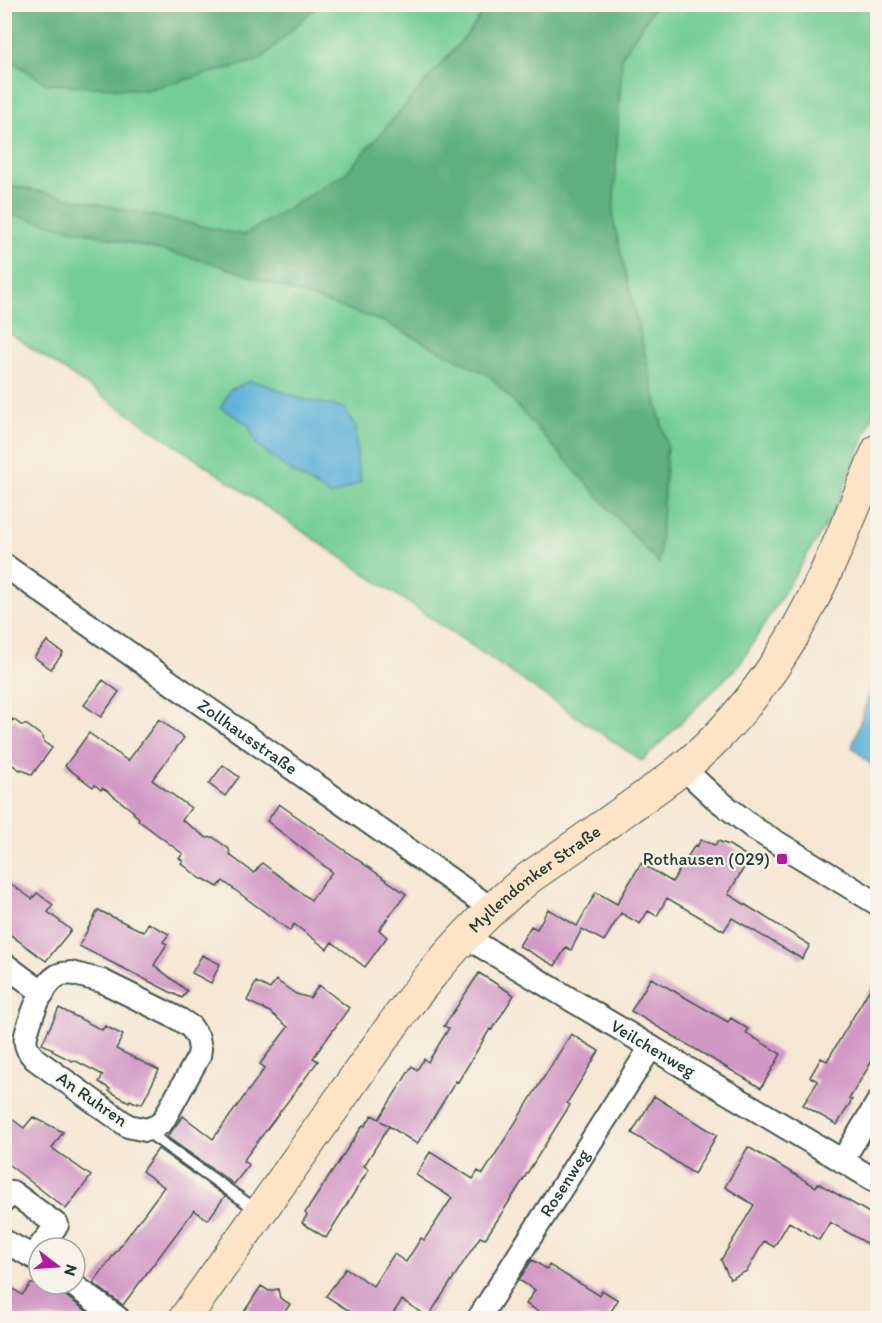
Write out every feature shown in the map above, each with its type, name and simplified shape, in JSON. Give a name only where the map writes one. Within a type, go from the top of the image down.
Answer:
[{"type":"street","name":"Myllendonker Straße","points":[[185,1318],[411,998],[464,936],[530,877],[683,768],[716,739],[748,703],[774,670],[796,634],[832,559],[878,450]]},
{"type":"street","name":"Zollhausstraße","points":[[4,566],[492,909]]},
{"type":"street","points":[[683,768],[714,797],[755,829],[878,904]]},
{"type":"street","name":"Veilchenweg","points":[[464,936],[878,1182]]},
{"type":"street","points":[[4,964],[43,993]]},
{"type":"street","name":"An Ruhren","points":[[61,974],[92,978],[179,1019],[195,1031],[200,1049],[195,1063],[167,1116],[158,1126],[146,1130],[128,1126],[32,1055],[25,1038],[43,993],[61,974]]},
{"type":"street","name":"Rosenweg","points":[[479,1318],[651,1047]]},
{"type":"street","points":[[842,1161],[878,1102]]},
{"type":"street","points":[[7,1193],[57,1225],[50,1236]]},
{"type":"street","points":[[4,1241],[27,1252]]},
{"type":"street","points":[[87,1295],[118,1318]]},
{"type":"lane","points":[[146,1130],[260,1212]]},
{"type":"green space","points":[[4,5],[877,5],[877,405],[835,510],[740,664],[642,761],[5,330]]},
{"type":"green space","points":[[4,5],[318,5],[260,60],[146,90],[47,84],[5,57]]},
{"type":"green space","points":[[488,5],[656,5],[622,56],[613,219],[667,446],[659,564],[490,376],[384,322],[209,262],[5,213],[5,184],[244,235],[346,173],[470,31]]},
{"type":"water","points":[[250,381],[299,398],[344,408],[356,427],[357,463],[361,482],[331,496],[286,468],[256,444],[248,424],[221,408],[230,390]]},
{"type":"water","points":[[877,671],[877,770],[852,747]]},
{"type":"building","points":[[47,641],[63,653],[51,669],[34,657]]},
{"type":"building","points":[[103,680],[119,692],[101,717],[84,705]]},
{"type":"building","points":[[13,719],[21,725],[27,725],[43,737],[44,742],[52,748],[32,775],[4,759],[4,732]]},
{"type":"building","points":[[159,719],[184,738],[152,780],[191,808],[182,820],[207,838],[213,837],[229,849],[230,855],[254,873],[262,863],[311,900],[332,872],[267,821],[279,804],[406,894],[379,930],[387,937],[365,967],[332,942],[327,949],[294,924],[290,931],[223,881],[218,887],[201,879],[181,863],[183,861],[179,858],[183,854],[138,820],[134,812],[106,790],[102,788],[101,790],[95,785],[93,787],[65,766],[89,733],[128,761]]},
{"type":"building","points":[[223,765],[239,777],[225,796],[209,784]]},
{"type":"building","points":[[701,840],[715,845],[718,841],[729,845],[750,858],[728,894],[810,945],[802,959],[732,918],[724,931],[667,898],[657,916],[648,911],[640,924],[621,913],[604,941],[582,929],[571,950],[566,947],[555,966],[519,946],[531,926],[537,929],[548,909],[577,926],[596,892],[617,904],[641,863],[672,882],[695,845],[697,846]]},
{"type":"building","points":[[4,879],[32,899],[37,893],[53,905],[48,912],[71,930],[46,961],[4,930]]},
{"type":"building","points":[[98,910],[144,932],[148,923],[169,934],[163,942],[167,944],[154,965],[187,991],[182,998],[79,946]]},
{"type":"building","points":[[202,955],[220,964],[211,983],[192,973]]},
{"type":"building","points":[[479,973],[514,995],[417,1144],[389,1126],[364,1166],[369,1169],[326,1238],[302,1223],[307,1215],[305,1213],[363,1125],[365,1126],[372,1115],[379,1119],[412,1066],[417,1070],[424,1059],[428,1062],[449,1028],[444,1026]]},
{"type":"building","points":[[878,975],[878,1051],[849,1099],[852,1100],[837,1125],[803,1105],[818,1081],[810,1077],[821,1058],[827,1061]]},
{"type":"building","points":[[651,978],[728,1022],[731,1018],[748,1029],[746,1033],[781,1054],[761,1088],[631,1011]]},
{"type":"building","points":[[276,980],[296,994],[310,998],[319,985],[349,1008],[313,1058],[318,1061],[243,1161],[249,1165],[234,1184],[167,1137],[183,1116],[213,1139],[265,1068],[260,1064],[288,1027],[270,1012],[247,1001],[256,982],[270,989]]},
{"type":"building","points":[[59,1008],[102,1030],[105,1026],[123,1035],[116,1049],[159,1070],[142,1104],[130,1100],[129,1102],[109,1091],[110,1089],[99,1082],[103,1075],[42,1044]]},
{"type":"building","points":[[571,1034],[599,1051],[567,1103],[570,1105],[516,1191],[485,1239],[480,1237],[428,1317],[402,1300],[390,1318],[360,1318],[326,1296],[346,1268],[373,1286],[394,1254],[406,1262],[421,1238],[424,1240],[452,1198],[416,1175],[430,1152],[473,1179],[478,1171],[483,1174]]},
{"type":"building","points":[[654,1096],[717,1135],[694,1174],[632,1133]]},
{"type":"building","points":[[4,1113],[24,1128],[33,1117],[63,1132],[52,1148],[91,1176],[66,1209],[4,1161]]},
{"type":"building","points":[[748,1147],[816,1187],[818,1183],[878,1218],[878,1250],[830,1222],[819,1240],[789,1222],[774,1247],[764,1241],[747,1271],[730,1279],[721,1260],[754,1205],[725,1187]]},
{"type":"building","points":[[158,1149],[225,1196],[208,1220],[194,1210],[123,1305],[93,1283],[164,1187],[142,1171]]},
{"type":"building","points":[[532,1260],[547,1269],[549,1265],[599,1295],[602,1290],[618,1300],[607,1318],[550,1318],[526,1304],[535,1290],[519,1280]]},
{"type":"building","points":[[4,1282],[22,1295],[27,1289],[27,1296],[65,1296],[96,1318],[4,1318]]},
{"type":"building","points":[[261,1286],[269,1291],[278,1289],[280,1298],[290,1304],[281,1318],[240,1318]]},
{"type":"place","name":"Rothausen (029)","points":[[782,859]]}]
